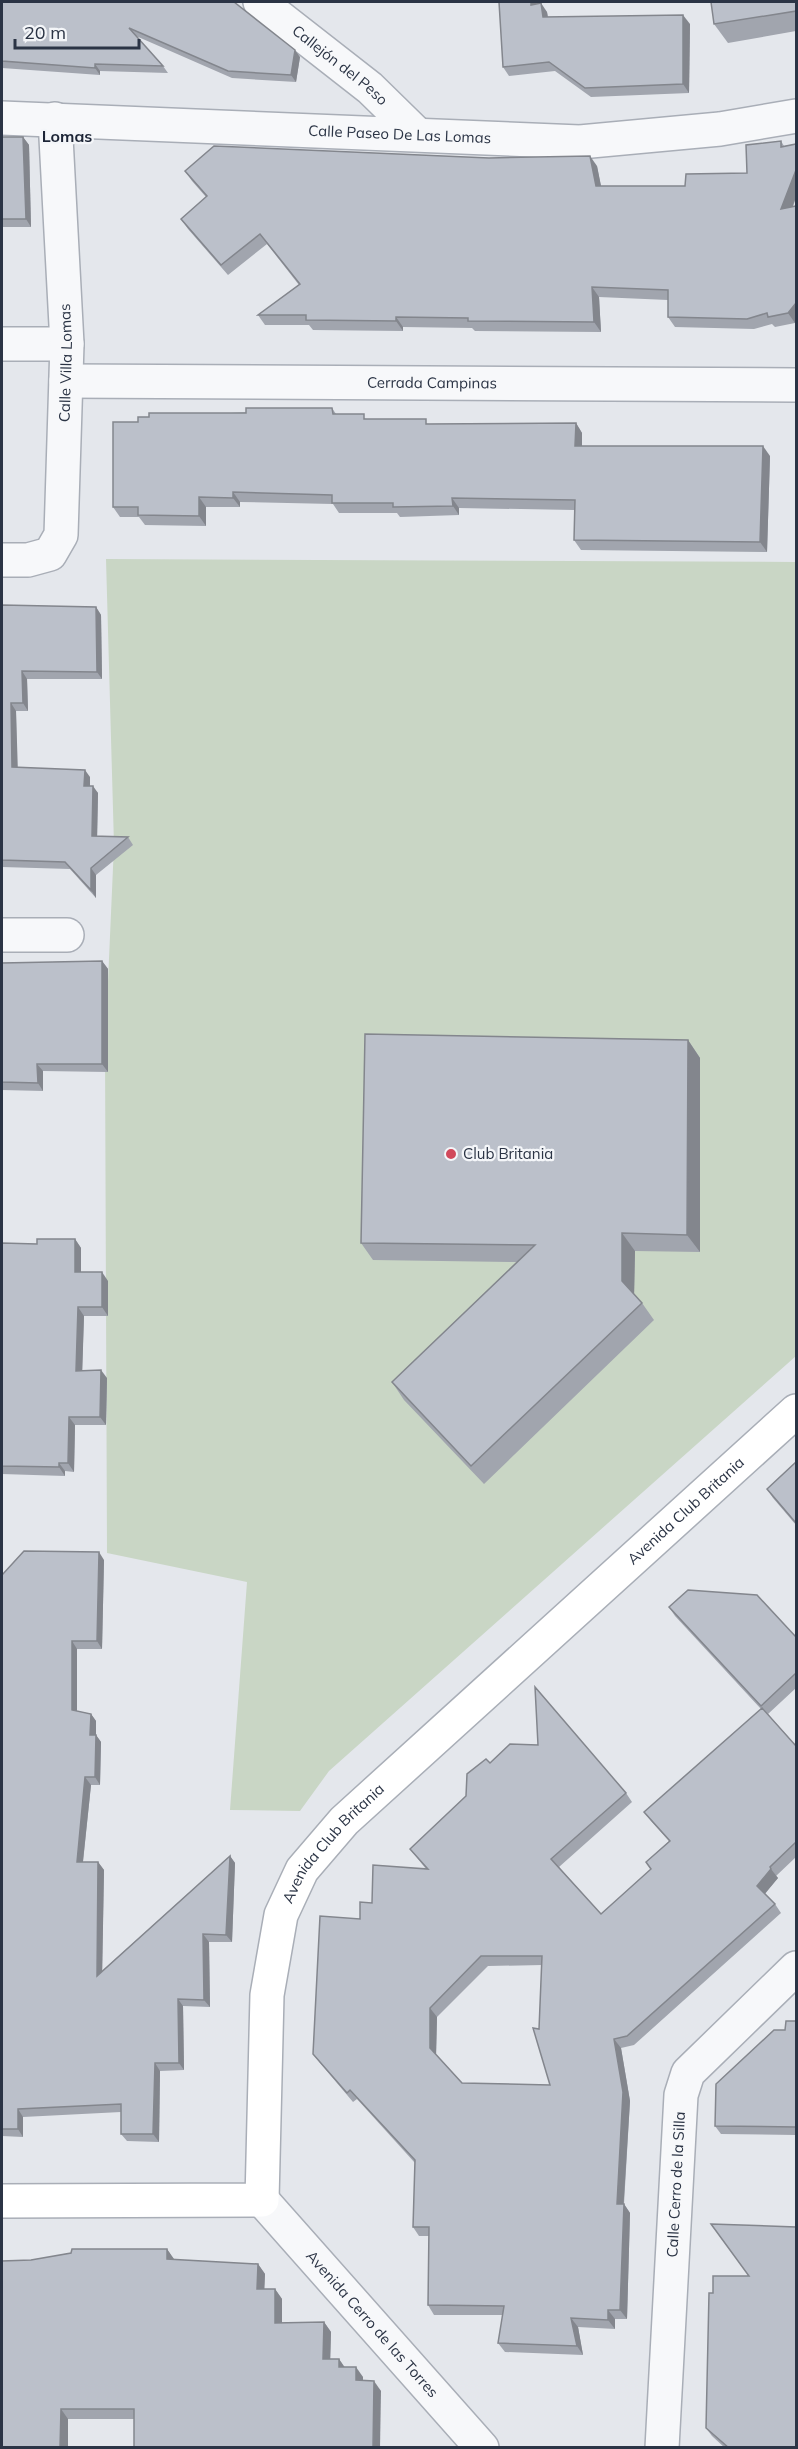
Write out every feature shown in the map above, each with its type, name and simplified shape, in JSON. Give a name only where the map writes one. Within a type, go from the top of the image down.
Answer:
[{"type":"main road","name":"Avenida Club Britania","points":[[262,2200],[267,1995],[281,1915],[302,1870],[344,1821],[796,1411]]},
{"type":"main road","points":[[2,2201],[262,2200]]},
{"type":"street","name":"Callejón del Peso","points":[[260,2],[369,88],[417,134]]},
{"type":"street","name":"Calle Paseo De Las Lomas","points":[[2,118],[580,142],[720,129],[796,116]]},
{"type":"street","name":"Calle Villa Lomas","points":[[2,560],[28,560],[50,554],[61,535],[67,344],[56,119]]},
{"type":"street","points":[[2,344],[67,344]]},
{"type":"street","name":"Cerrada Campinas","points":[[66,381],[796,385]]},
{"type":"street","points":[[2,934],[67,935]]},
{"type":"street","name":"Calle Cerro de la Silla","points":[[662,2448],[681,2095],[688,2073],[796,1968]]},
{"type":"street","name":"Avenida Cerro de las Torres","points":[[262,2200],[482,2448]]},
{"type":"green space","name":"Club Britania","points":[[106,559],[796,562],[796,1356],[329,1771],[300,1811],[230,1810],[247,1582],[107,1553],[105,1050],[114,845]]},
{"type":"building","points":[[2,2],[234,2],[295,50],[291,75],[228,71],[129,28],[163,66],[95,64],[95,68],[2,61]]},
{"type":"building","points":[[499,2],[531,2],[531,5],[541,3],[543,17],[683,15],[683,84],[585,88],[549,62],[503,67]]},
{"type":"building","points":[[711,2],[796,2],[796,11],[714,24]]},
{"type":"building","points":[[2,137],[23,137],[26,219],[2,219]]},
{"type":"building","points":[[781,141],[781,147],[796,144],[796,170],[781,209],[796,206],[796,303],[788,313],[768,317],[767,313],[747,319],[668,317],[668,290],[592,287],[594,322],[468,321],[468,318],[396,317],[396,321],[306,320],[306,315],[258,315],[300,284],[260,234],[221,265],[181,219],[207,196],[185,171],[214,146],[489,158],[590,156],[596,186],[685,186],[686,174],[747,173],[746,145]]},
{"type":"building","points":[[246,408],[332,408],[333,414],[364,414],[364,419],[426,419],[426,424],[576,423],[575,446],[763,446],[760,542],[574,540],[575,500],[452,498],[453,506],[393,507],[393,503],[332,503],[332,495],[233,492],[233,498],[199,497],[199,516],[138,515],[138,507],[113,507],[113,422],[138,422],[138,417],[149,417],[149,413],[246,413]]},
{"type":"building","points":[[2,605],[96,607],[97,672],[22,671],[23,703],[11,703],[12,767],[85,770],[84,786],[93,786],[92,836],[128,837],[91,868],[91,890],[65,862],[2,860]]},
{"type":"building","points":[[102,961],[102,1064],[37,1064],[38,1083],[2,1082],[2,963]]},
{"type":"building","points":[[365,1034],[688,1040],[687,1235],[622,1233],[622,1281],[642,1303],[471,1466],[392,1382],[535,1245],[361,1243]]},
{"type":"building","points":[[37,1239],[75,1239],[75,1272],[102,1272],[102,1307],[78,1307],[76,1371],[101,1370],[100,1417],[69,1417],[68,1463],[59,1463],[59,1467],[2,1466],[2,1243],[37,1244]]},
{"type":"building","points":[[796,1462],[796,1523],[767,1489]]},
{"type":"building","points":[[24,1551],[99,1552],[97,1641],[72,1641],[72,1710],[91,1714],[90,1735],[96,1735],[95,1777],[85,1777],[77,1862],[98,1862],[97,1976],[230,1856],[226,1935],[203,1934],[204,2000],[178,1999],[179,2063],[155,2063],[153,2134],[121,2134],[121,2104],[18,2109],[18,2129],[2,2129],[2,1575]]},
{"type":"building","points":[[688,1590],[757,1595],[796,1637],[796,1673],[761,1706],[669,1607]]},
{"type":"building","points":[[535,1687],[626,1793],[551,1859],[601,1914],[651,1869],[646,1862],[670,1841],[644,1812],[762,1708],[796,1746],[796,1842],[770,1867],[771,1869],[757,1886],[775,1904],[627,2036],[614,2039],[623,2092],[617,2204],[624,2204],[620,2310],[608,2310],[608,2320],[571,2318],[577,2346],[498,2343],[504,2306],[428,2305],[429,2227],[413,2227],[415,2160],[350,2090],[347,2093],[313,2054],[320,1916],[360,1919],[360,1902],[372,1903],[373,1865],[428,1869],[410,1849],[466,1796],[467,1774],[486,1759],[490,1763],[510,1744],[538,1745]],"holes":[[[481,1956],[542,1956],[539,2029],[533,2028],[550,2085],[462,2083],[430,2048],[430,2008]]]},
{"type":"building","points":[[786,2021],[796,2021],[796,2127],[715,2126],[716,2084],[774,2030],[785,2030]]},
{"type":"building","points":[[711,2224],[796,2227],[796,2448],[729,2448],[706,2428],[709,2293],[713,2293],[713,2276],[749,2276]]},
{"type":"building","points":[[72,2249],[167,2249],[167,2259],[258,2264],[257,2289],[275,2289],[275,2323],[324,2322],[323,2359],[339,2359],[339,2367],[356,2367],[356,2380],[374,2381],[373,2448],[134,2448],[134,2409],[61,2409],[60,2448],[2,2448],[2,2261],[31,2260],[71,2253]]},
{"type":"place","name":"Club Britania","points":[[451,1154]]},
{"type":"district","name":"Lomas","points":[[67,136]]}]
